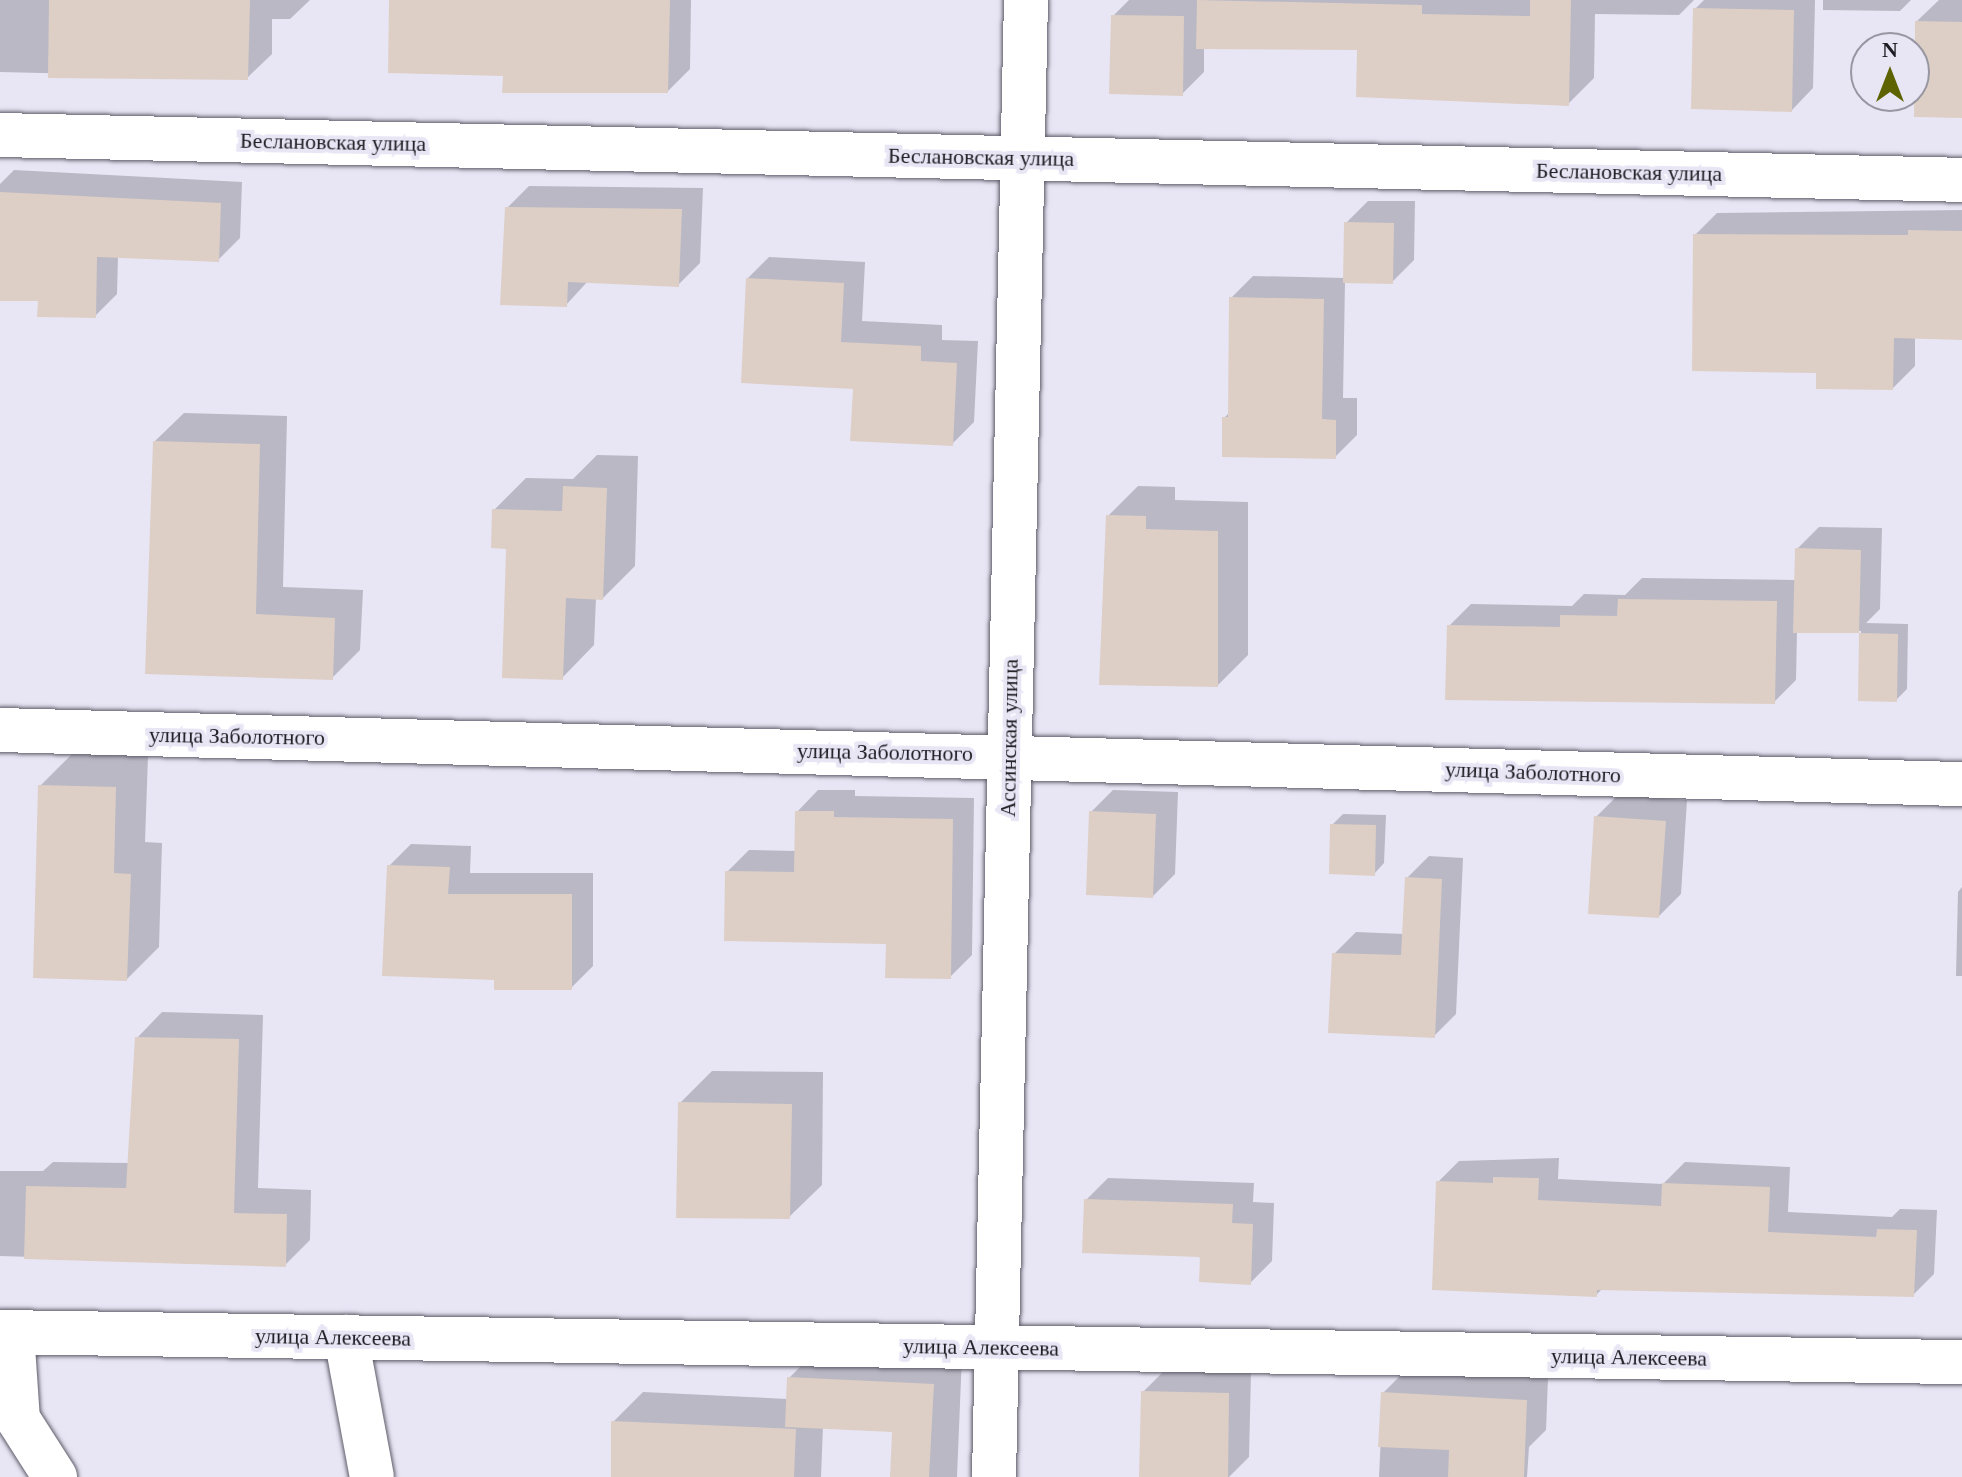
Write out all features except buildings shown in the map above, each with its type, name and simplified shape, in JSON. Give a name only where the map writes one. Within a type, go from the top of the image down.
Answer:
[{"type":"street","name":"Ассинская улица","points":[[994,1477],[1026,0]]},
{"type":"street","name":"Беслановская улица","points":[[0,135],[1962,180]]},
{"type":"street","name":"улица Заболотного","points":[[0,730],[1009,755],[1962,784]]},
{"type":"street","name":"улица Алексеева","points":[[6,1332],[1962,1362]]},
{"type":"street","points":[[6,1332],[18,1419],[55,1477]]},
{"type":"street","points":[[346,1337],[372,1477]]}]
